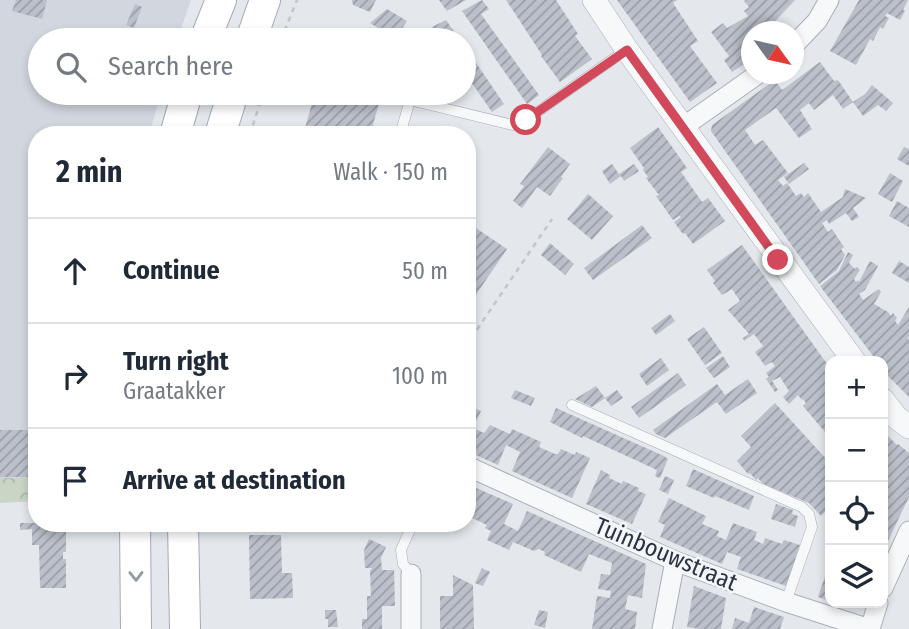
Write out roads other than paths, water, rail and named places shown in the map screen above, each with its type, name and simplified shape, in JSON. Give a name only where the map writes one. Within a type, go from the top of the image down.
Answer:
[{"type":"main road","points":[[210,28],[221,0]]},
{"type":"main road","points":[[255,28],[265,0]]},
{"type":"main road","points":[[178,126],[184,105]]},
{"type":"main road","points":[[223,126],[229,105]]},
{"type":"main road","points":[[135,532],[136,629]]},
{"type":"main road","points":[[183,532],[185,629]]},
{"type":"street","points":[[594,0],[627,50],[850,356]]},
{"type":"street","points":[[804,35],[817,21],[829,0]]},
{"type":"street","points":[[683,127],[744,84]]},
{"type":"street","points":[[888,406],[909,427]]},
{"type":"street","name":"Tuinbouwstraat","points":[[476,470],[675,561],[786,602],[870,629]]},
{"type":"street","points":[[888,577],[909,531]]},
{"type":"street","points":[[662,629],[675,561]]},
{"type":"street","points":[[411,574],[411,629]]},
{"type":"street","points":[[870,629],[876,608]]},
{"type":"lane","points":[[431,105],[513,124],[526,120],[627,50]]},
{"type":"lane","points":[[403,126],[409,105]]},
{"type":"lane","points":[[572,405],[802,507],[809,514],[812,527],[786,602]]},
{"type":"lane","points":[[409,532],[401,551],[403,564],[411,574]]}]
